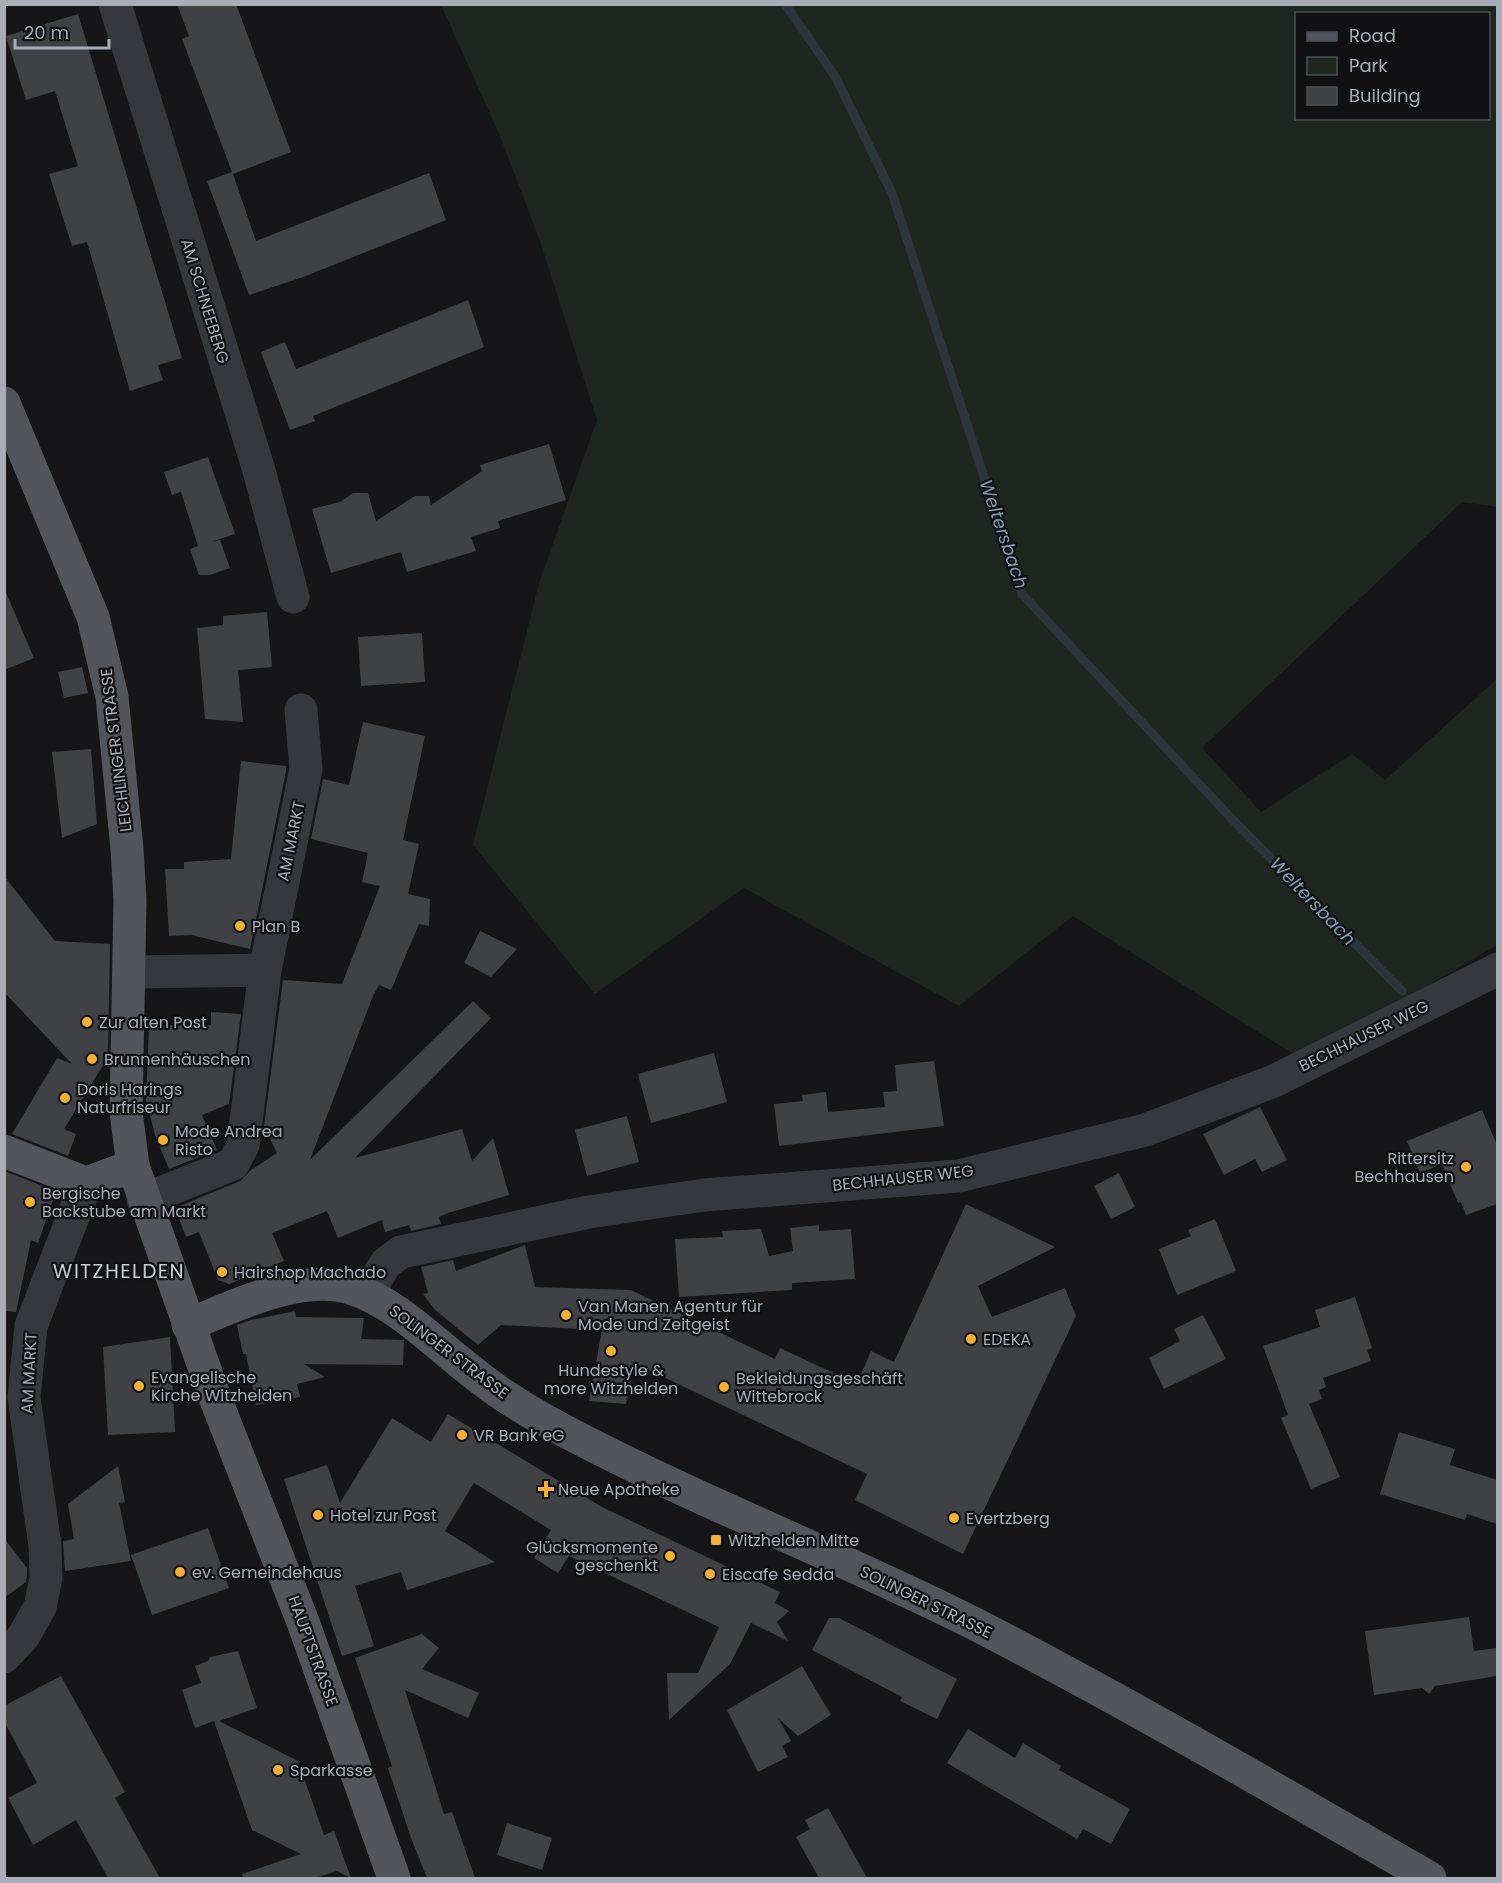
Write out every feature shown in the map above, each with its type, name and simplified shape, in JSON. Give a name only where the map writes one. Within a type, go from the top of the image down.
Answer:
[{"type":"main road","name":"LEICHLINGER STRASSE","points":[[4,403],[93,617],[103,648],[117,735],[128,849],[130,972]]},
{"type":"main road","points":[[130,972],[126,1113],[133,1166],[188,1325]]},
{"type":"main road","points":[[4,1151],[86,1182],[133,1166]]},
{"type":"main road","name":"SOLINGER STRASSE","points":[[188,1325],[236,1305],[300,1286],[322,1284],[348,1287],[367,1294],[401,1314],[470,1371],[544,1420],[974,1624],[1242,1770],[1430,1878]]},
{"type":"main road","name":"HAUPTSTRASSE","points":[[188,1325],[303,1622],[394,1878]]},
{"type":"street","name":"AM SCHNEEBERG","points":[[115,4],[258,467],[293,597]]},
{"type":"street","name":"AM MARKT","points":[[143,1200],[233,1164],[243,1145],[265,970],[306,769],[301,710]]},
{"type":"street","name":"BECHHAUSER WEG","points":[[367,1294],[386,1263],[401,1252],[541,1221],[704,1195],[959,1176],[1145,1130],[1274,1081],[1497,969]]},
{"type":"street","points":[[130,972],[265,970]]},
{"type":"street","name":"AM MARKT","points":[[4,1657],[23,1637],[40,1607],[46,1578],[45,1546],[24,1397],[32,1326],[86,1182]]},
{"type":"green space","points":[[441,5],[1497,5],[1497,507],[1462,502],[1202,748],[1261,812],[1352,754],[1385,780],[1497,679],[1497,945],[1343,1035],[1298,1057],[1073,916],[959,1006],[744,888],[595,994],[473,845],[539,583],[597,420],[540,241],[500,136]]},
{"type":"building","points":[[177,4],[236,4],[291,152],[233,174],[256,241],[429,173],[446,220],[303,277],[249,295],[207,181],[232,172],[182,39],[189,36]]},
{"type":"building","points":[[78,14],[182,358],[158,365],[163,380],[130,391],[87,242],[72,246],[49,174],[78,166],[55,91],[26,100],[6,36]]},
{"type":"building","points":[[468,300],[484,347],[313,416],[315,421],[290,430],[261,352],[285,342],[296,369]]},
{"type":"building","points":[[549,444],[566,500],[498,521],[500,528],[471,537],[476,551],[407,572],[401,552],[331,573],[312,509],[340,502],[353,493],[368,493],[376,521],[415,496],[429,496],[431,505],[482,471],[480,465]]},
{"type":"building","points":[[208,457],[235,534],[211,542],[220,540],[230,568],[210,575],[199,575],[190,549],[198,546],[181,492],[172,495],[164,472]]},
{"type":"building","points":[[4,588],[34,658],[4,670]]},
{"type":"building","points":[[267,612],[272,667],[238,670],[243,722],[205,719],[197,628],[223,625],[223,616]]},
{"type":"building","points":[[422,633],[425,682],[361,686],[358,637]]},
{"type":"building","points":[[82,667],[88,693],[64,698],[58,672]]},
{"type":"building","points":[[363,722],[425,736],[403,840],[419,844],[408,894],[430,899],[429,926],[419,924],[391,990],[379,985],[373,996],[310,1160],[473,1001],[491,1018],[355,1158],[462,1129],[472,1161],[493,1138],[509,1195],[448,1213],[439,1217],[441,1224],[411,1231],[409,1225],[385,1232],[382,1220],[338,1238],[327,1211],[272,1233],[284,1261],[229,1284],[218,1280],[199,1232],[186,1237],[175,1208],[240,1181],[251,1170],[277,1153],[264,1126],[283,980],[342,984],[380,886],[362,882],[368,853],[311,839],[323,779],[349,785]]},
{"type":"building","points":[[91,749],[97,824],[62,838],[52,752]]},
{"type":"building","points":[[241,761],[286,766],[250,949],[191,935],[169,936],[165,869],[184,869],[184,862],[231,859]]},
{"type":"building","points":[[4,876],[55,941],[110,944],[108,1057],[64,1129],[76,1134],[68,1156],[12,1134],[57,1058],[72,1064],[4,992]]},
{"type":"building","points":[[480,931],[517,949],[491,977],[464,963]]},
{"type":"building","points":[[211,1012],[241,1014],[229,1104],[202,1115],[217,1150],[169,1169],[155,1135],[146,1101],[149,1026],[211,1025]]},
{"type":"building","points":[[714,1053],[727,1102],[651,1123],[638,1074]]},
{"type":"building","points":[[934,1061],[944,1126],[779,1146],[774,1104],[803,1101],[802,1095],[826,1092],[828,1112],[885,1107],[883,1092],[897,1091],[895,1065]]},
{"type":"building","points":[[1260,1107],[1287,1160],[1262,1172],[1255,1159],[1224,1175],[1203,1134]]},
{"type":"building","name":"Rittersitz Bechhausen","points":[[1482,1110],[1497,1145],[1497,1204],[1466,1215],[1461,1202],[1458,1203],[1442,1164],[1420,1173],[1407,1141]]},
{"type":"building","points":[[627,1116],[639,1162],[587,1176],[575,1130]]},
{"type":"building","points":[[4,1171],[56,1191],[38,1243],[31,1240],[16,1312],[4,1311]]},
{"type":"building","points":[[1119,1173],[1135,1207],[1111,1219],[1094,1186]]},
{"type":"building","points":[[966,1204],[1055,1247],[978,1286],[992,1317],[1065,1288],[1076,1316],[963,1554],[855,1500],[867,1474],[634,1363],[626,1404],[589,1401],[602,1330],[501,1325],[478,1345],[435,1310],[423,1294],[428,1293],[421,1267],[453,1260],[456,1271],[525,1245],[535,1287],[631,1290],[775,1359],[780,1348],[857,1384],[871,1351],[894,1362]]},
{"type":"building","points":[[1215,1219],[1236,1271],[1177,1295],[1159,1249],[1191,1236],[1188,1230]]},
{"type":"building","points":[[819,1225],[819,1231],[851,1229],[855,1279],[792,1283],[792,1290],[679,1297],[675,1239],[723,1237],[722,1231],[761,1229],[769,1256],[793,1251],[790,1228]]},
{"type":"building","points":[[1355,1297],[1372,1348],[1367,1350],[1371,1361],[1323,1378],[1326,1387],[1319,1390],[1322,1399],[1309,1404],[1340,1477],[1311,1489],[1281,1418],[1288,1415],[1263,1346],[1320,1327],[1315,1310]]},
{"type":"building","points":[[295,1311],[296,1317],[364,1318],[361,1339],[404,1340],[403,1365],[304,1364],[325,1377],[297,1384],[300,1397],[256,1405],[246,1354],[243,1354],[237,1325]]},
{"type":"building","points":[[1203,1315],[1226,1359],[1164,1389],[1149,1358],[1180,1341],[1174,1329]]},
{"type":"building","name":"Evangelische Kirche Witzhelden","points":[[170,1337],[175,1432],[108,1435],[103,1347]]},
{"type":"building","points":[[448,1414],[602,1507],[780,1592],[775,1603],[789,1611],[777,1622],[788,1641],[751,1623],[730,1664],[669,1720],[667,1673],[698,1673],[719,1627],[569,1556],[558,1573],[534,1558],[551,1530],[474,1483],[445,1531],[495,1562],[407,1590],[401,1572],[355,1586],[374,1646],[342,1656],[284,1479],[327,1465],[340,1503],[392,1418],[431,1442]]},
{"type":"building","points":[[1399,1432],[1455,1449],[1450,1465],[1497,1480],[1497,1524],[1467,1514],[1465,1520],[1380,1494]]},
{"type":"building","points":[[118,1466],[125,1502],[119,1503],[131,1561],[65,1571],[63,1541],[74,1539],[68,1504]]},
{"type":"building","name":"ev. Gemeindehaus","points":[[208,1528],[229,1588],[152,1615],[131,1555]]},
{"type":"building","points":[[4,1538],[27,1568],[27,1576],[26,1582],[4,1598]]},
{"type":"building","points":[[1469,1617],[1474,1651],[1497,1648],[1497,1676],[1435,1686],[1429,1694],[1422,1688],[1374,1695],[1365,1631]]},
{"type":"building","points":[[829,1618],[839,1618],[957,1679],[937,1719],[900,1701],[902,1697],[812,1650]]},
{"type":"building","points":[[422,1634],[439,1648],[422,1669],[479,1693],[468,1718],[405,1690],[444,1814],[452,1812],[475,1878],[427,1878],[388,1768],[392,1766],[355,1658]]},
{"type":"building","points":[[238,1651],[257,1708],[219,1721],[298,1761],[324,1835],[334,1831],[351,1878],[337,1871],[315,1878],[243,1878],[242,1874],[301,1854],[252,1830],[214,1721],[195,1728],[182,1690],[201,1683],[195,1666],[208,1661],[210,1657]]},
{"type":"building","points":[[802,1666],[831,1715],[798,1736],[778,1718],[791,1741],[782,1746],[788,1757],[758,1772],[727,1710]]},
{"type":"building","points":[[61,1676],[125,1792],[115,1798],[160,1878],[108,1878],[76,1820],[33,1845],[8,1798],[37,1783],[4,1721],[4,1706]]},
{"type":"building","points":[[968,1729],[1015,1758],[1023,1743],[1061,1766],[1059,1770],[1130,1809],[1111,1844],[1083,1829],[1077,1839],[947,1763]]},
{"type":"building","points":[[828,1808],[867,1878],[819,1878],[796,1837],[810,1829],[805,1820]]},
{"type":"building","points":[[507,1823],[552,1838],[542,1870],[497,1855]]},
{"type":"waterway","name":"Weltersbach","points":[[785,4],[836,78],[892,193],[1022,594],[1232,819],[1402,991]]},
{"type":"place","name":"Plan B","points":[[240,926]]},
{"type":"place","name":"Zur alten Post","points":[[87,1022]]},
{"type":"place","name":"Brunnenhäuschen","points":[[92,1059]]},
{"type":"place","name":"Doris Harings Naturfriseur","points":[[65,1098]]},
{"type":"place","name":"Mode Andrea Risto","points":[[163,1140]]},
{"type":"place","name":"Rittersitz Bechhausen","points":[[1466,1167]]},
{"type":"place","name":"Bergische Backstube am Markt","points":[[30,1202]]},
{"type":"place","name":"Hairshop Machado","points":[[222,1272]]},
{"type":"place","name":"Van Manen Agentur für Mode und Zeitgeist","points":[[566,1315]]},
{"type":"place","name":"EDEKA","points":[[971,1339]]},
{"type":"place","name":"Hundestyle & more Witzhelden","points":[[611,1351]]},
{"type":"place","name":"Evangelische Kirche Witzhelden","points":[[139,1386]]},
{"type":"place","name":"Bekleidungsgeschäft Wittebrock","points":[[724,1387]]},
{"type":"place","name":"VR Bank eG","points":[[462,1435]]},
{"type":"place","name":"Neue Apotheke","points":[[546,1489]]},
{"type":"place","name":"Hotel zur Post","points":[[318,1515]]},
{"type":"place","name":"Evertzberg","points":[[954,1518]]},
{"type":"place","name":"Witzhelden Mitte","points":[[716,1540]]},
{"type":"place","name":"Glücksmomente geschenkt","points":[[670,1556]]},
{"type":"place","name":"ev. Gemeindehaus","points":[[180,1572]]},
{"type":"place","name":"Eiscafe Sedda","points":[[710,1574]]},
{"type":"place","name":"Sparkasse","points":[[278,1770]]},
{"type":"district","name":"WITZHELDEN","points":[[119,1271]]}]
